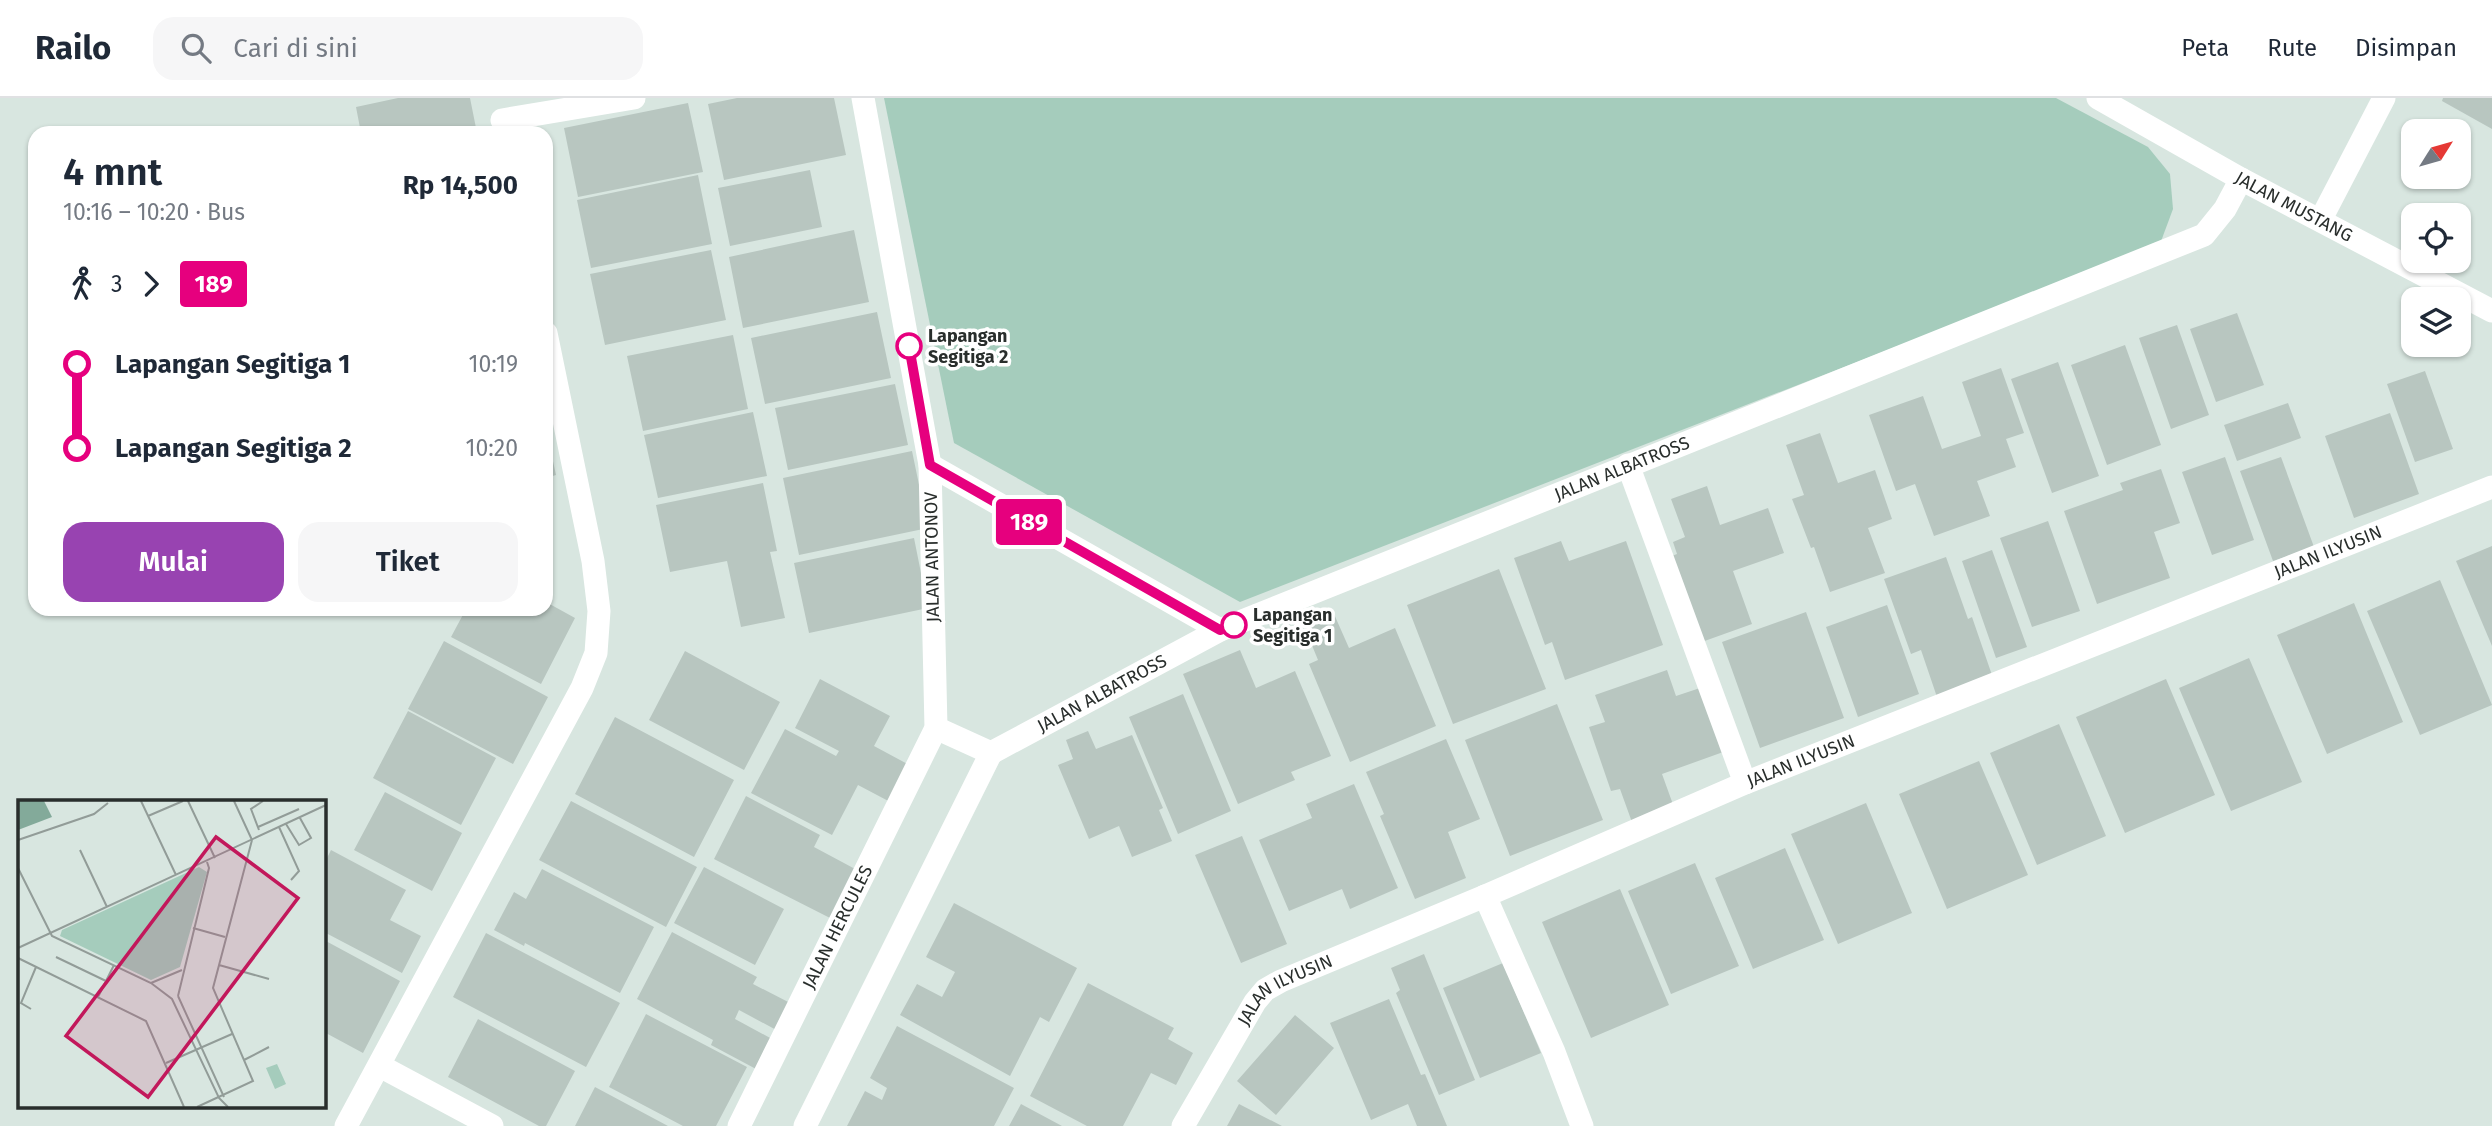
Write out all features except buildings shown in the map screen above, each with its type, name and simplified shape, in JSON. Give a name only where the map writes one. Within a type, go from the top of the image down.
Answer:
[{"type":"lane","points":[[502,117],[634,98]]},
{"type":"lane","name":"JALAN ANTONOV","points":[[863,98],[930,465],[936,728]]},
{"type":"lane","name":"JALAN MUSTANG","points":[[2098,98],[2241,179],[2492,311]]},
{"type":"lane","points":[[2321,219],[2384,98]]},
{"type":"lane","name":"JALAN ALBATROSS","points":[[991,753],[1220,630],[2204,235],[2225,209],[2241,179]]},
{"type":"lane","points":[[346,1126],[582,688],[596,653],[599,611],[593,561],[553,368]]},
{"type":"lane","points":[[930,465],[1220,630]]},
{"type":"lane","points":[[1628,465],[1745,783]]},
{"type":"lane","name":"JALAN ILYUSIN","points":[[1183,1126],[1255,1002],[1265,990],[1281,981],[1745,783],[2492,487]]},
{"type":"lane","points":[[806,1126],[991,753],[936,728]]},
{"type":"lane","name":"JALAN HERCULES","points":[[739,1126],[936,728]]},
{"type":"lane","points":[[1485,896],[1554,1052],[1582,1126]]},
{"type":"lane","points":[[380,1066],[492,1126]]},
{"type":"green space","points":[[884,98],[2056,98],[2148,147],[2170,174],[2173,209],[2160,244],[1240,602],[954,443]]},
{"type":"bus line","name":"189","points":[[909,346],[930,465],[1220,630],[1234,625]]},
{"type":"place","name":"Lapangan Segitiga 2","points":[[909,346]]},
{"type":"place","name":"Lapangan Segitiga 1","points":[[1234,625]]}]
